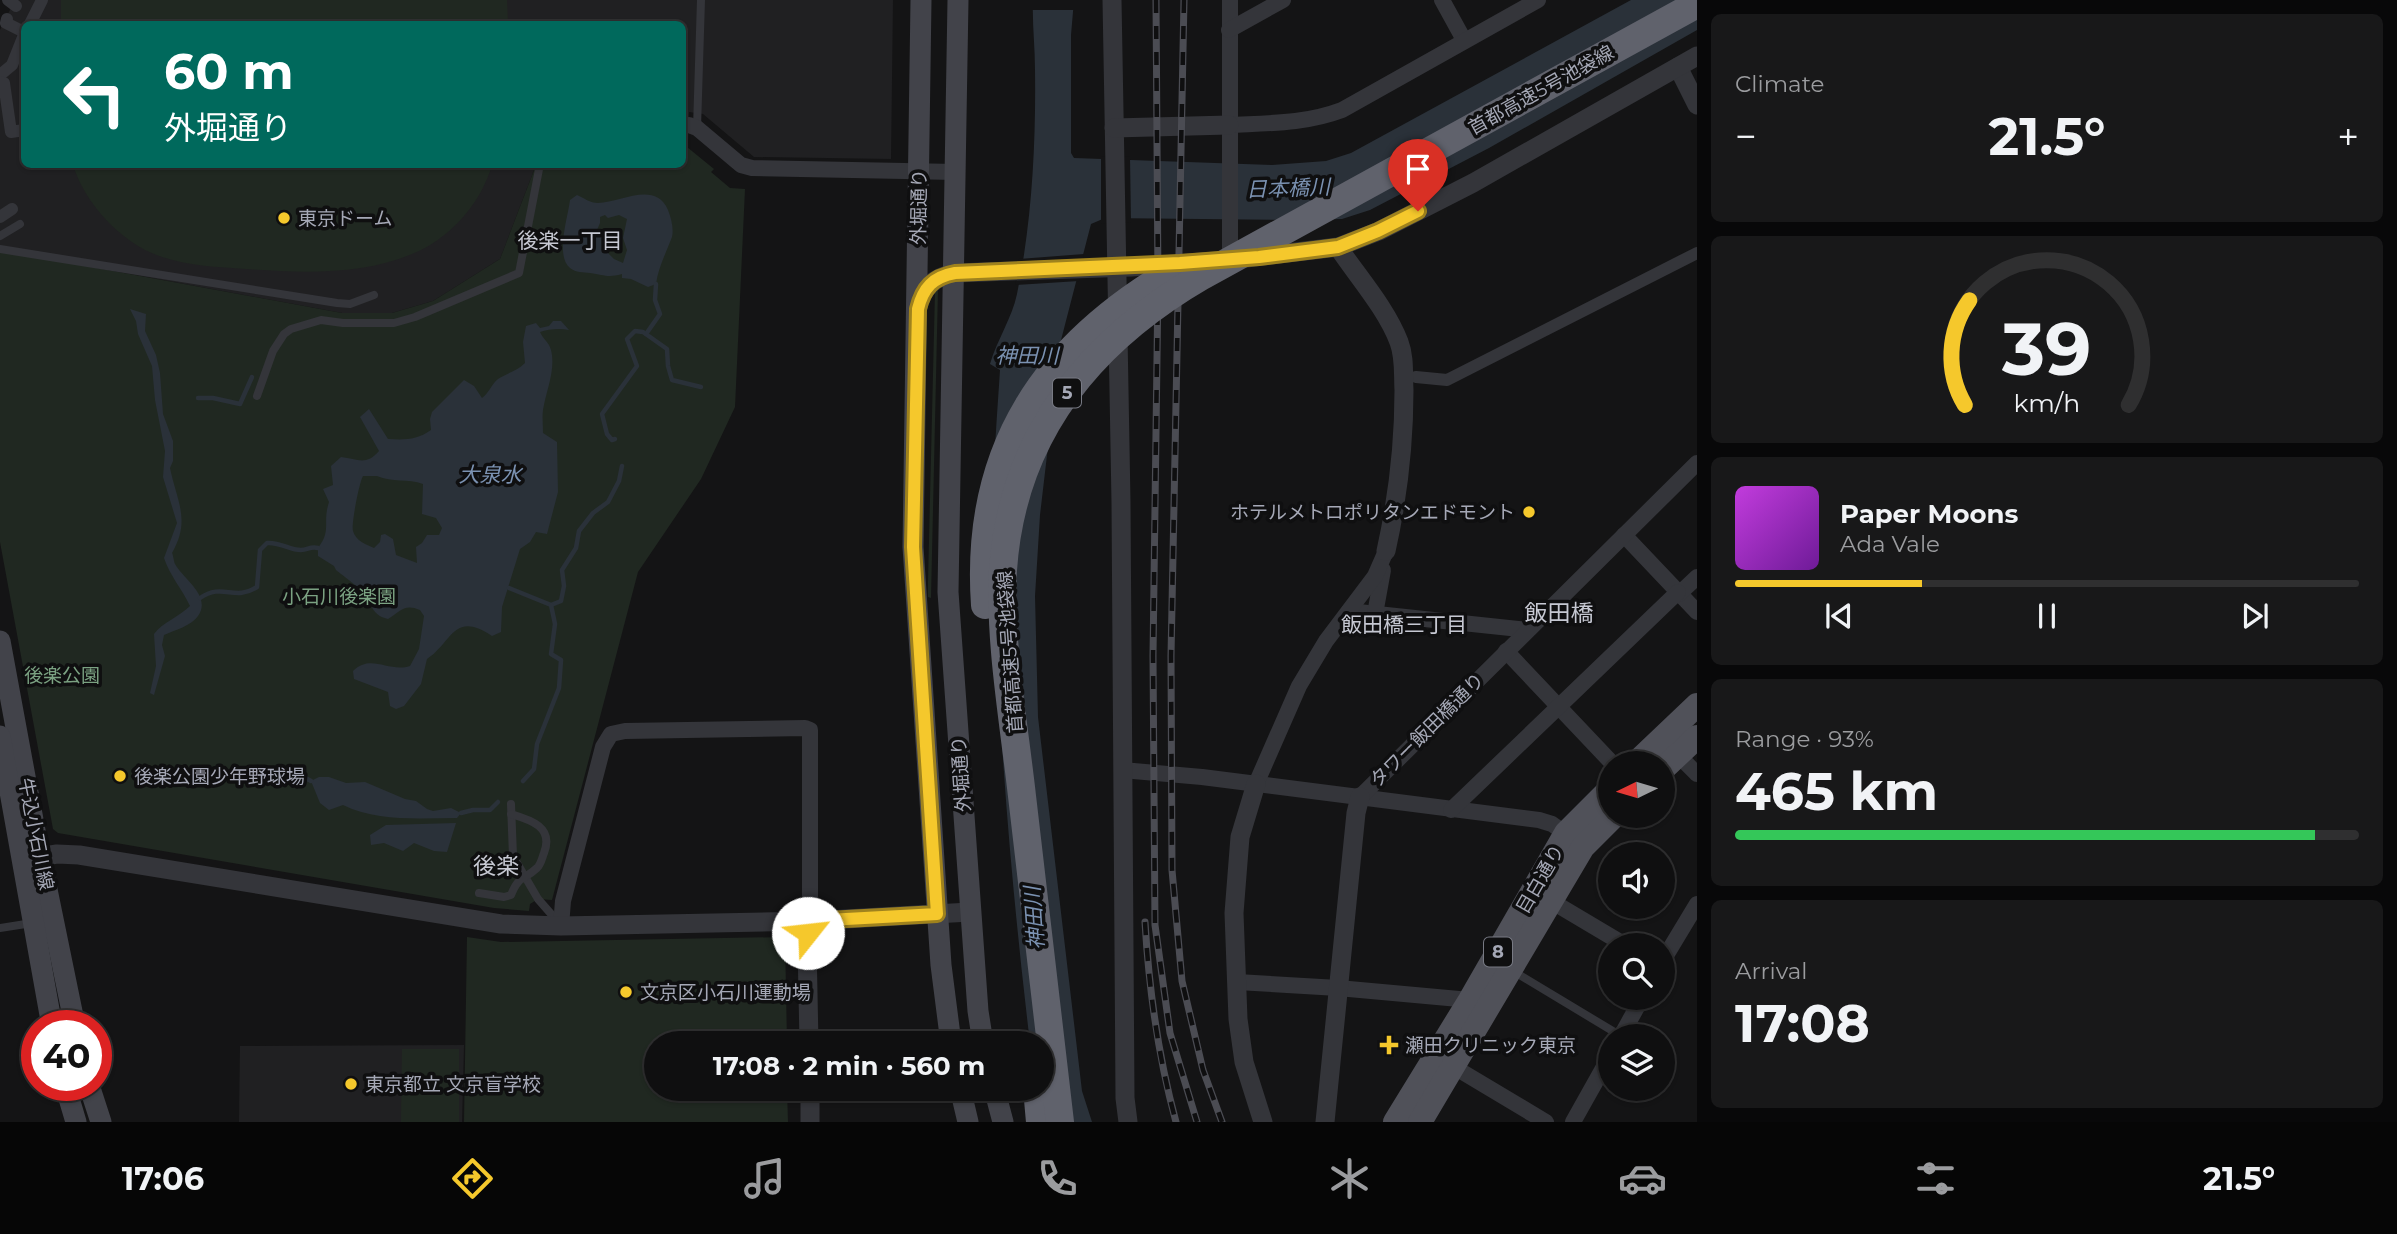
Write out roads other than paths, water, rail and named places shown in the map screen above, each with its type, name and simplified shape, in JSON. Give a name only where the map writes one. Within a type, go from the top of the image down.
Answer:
[{"type":"highway","name":"首都高速5号池袋線","points":[[1031,1031],[984,592],[984,549],[992,493],[1002,459],[1026,408],[1052,372],[1081,339],[1113,312],[1148,288],[1197,258],[1665,0]]},
{"type":"highway","name":"首都高速5号池袋線","points":[[1060,1122],[1013,710],[1003,592],[1005,551],[1015,502],[1032,454],[1049,419],[1071,387],[1098,356],[1127,327],[1163,301],[1697,4]]},
{"type":"highway","points":[[1038,1101],[1040,1122]]},
{"type":"main road","name":"外堀通り","points":[[921,0],[913,547],[937,914],[950,1031]]},
{"type":"main road","name":"外堀通り","points":[[958,0],[948,578],[970,912],[982,1031]]},
{"type":"main road","points":[[916,616],[949,615]]},
{"type":"main road","name":"牛込小石川線","points":[[0,641],[31,858],[33,923],[49,1010]]},
{"type":"main road","points":[[1649,751],[1697,705]]},
{"type":"main road","name":"牛込小石川線","points":[[0,736],[71,1010]]},
{"type":"main road","points":[[1675,758],[1697,737]]},
{"type":"main road","name":"目白通り","points":[[1395,1122],[1470,1000],[1598,806]]},
{"type":"main road","name":"目白通り","points":[[1420,1122],[1551,901],[1574,840],[1598,826]]},
{"type":"main road","points":[[70,1101],[76,1122]]},
{"type":"main road","points":[[94,1101],[101,1122]]},
{"type":"main road","points":[[963,1101],[968,1122]]},
{"type":"main road","points":[[997,1101],[1003,1122]]},
{"type":"street","points":[[1112,0],[1125,1098],[1128,1122]]},
{"type":"street","points":[[1230,0],[1230,260]]},
{"type":"street","points":[[1229,30],[1283,0]]},
{"type":"street","points":[[1443,0],[1464,40]]},
{"type":"street","points":[[1114,128],[1288,123],[1319,118],[1342,110],[1538,0]]},
{"type":"street","points":[[32,21],[40,5]]},
{"type":"street","points":[[0,37],[6,21],[21,32]]},
{"type":"street","points":[[0,75],[12,65],[21,42]]},
{"type":"street","points":[[918,309],[921,296],[930,283],[955,273],[1230,260],[1338,247],[1378,231],[1472,183],[1697,56]]},
{"type":"street","points":[[1678,67],[1697,105]]},
{"type":"street","points":[[0,82],[4,83],[11,132],[21,130]]},
{"type":"street","points":[[690,126],[741,165],[752,168],[956,172]]},
{"type":"street","points":[[0,217],[12,209]]},
{"type":"street","points":[[1338,247],[1395,332],[1403,358],[1402,464],[1375,614]]},
{"type":"street","points":[[1416,377],[1447,380],[1697,253]]},
{"type":"street","name":"タワー飯田橋通り","points":[[1325,1122],[1356,813],[1360,797],[1697,463]]},
{"type":"street","points":[[1624,534],[1697,612]]},
{"type":"street","points":[[1263,1122],[1244,1062],[1237,982],[1234,913],[1240,837],[1256,784],[1299,686],[1326,641],[1375,576],[1386,551]]},
{"type":"street","points":[[1451,810],[1697,577]]},
{"type":"street","points":[[1349,611],[1528,630]]},
{"type":"street","points":[[1506,652],[1601,751]]},
{"type":"street","points":[[561,926],[563,901],[603,747],[611,734],[625,731],[805,728],[811,733],[810,921],[807,944],[809,1031]]},
{"type":"street","points":[[1675,765],[1697,774]]},
{"type":"street","points":[[1122,769],[1539,820],[1552,824],[1574,840]]},
{"type":"street","points":[[31,858],[57,854],[79,855],[501,924],[561,926],[810,921],[970,912]]},
{"type":"street","points":[[1551,901],[1605,933]]},
{"type":"street","points":[[1675,940],[1697,904]]},
{"type":"street","points":[[1237,982],[1470,1000]]},
{"type":"street","points":[[1454,1067],[1546,1122]]},
{"type":"street","points":[[1573,1122],[1598,1077]]},
{"type":"street","points":[[810,1101],[810,1122]]},
{"type":"lane","points":[[690,126],[701,0]]},
{"type":"lane","points":[[257,396],[273,351],[284,334],[291,329],[321,320],[394,323],[415,317],[519,273],[539,168]]},
{"type":"lane","points":[[0,236],[20,225]]},
{"type":"lane","points":[[0,249],[337,303],[350,304],[374,295]]},
{"type":"lane","points":[[511,804],[513,856],[538,899],[561,926]]},
{"type":"lane","points":[[479,893],[504,897],[511,895],[518,880],[539,867],[547,846],[546,832],[536,822],[511,814]]},
{"type":"lane","points":[[0,928],[33,923]]},
{"type":"lane","points":[[1511,970],[1601,1024]]},
{"type":"water","points":[[1033,0],[1074,0],[1071,35],[1071,153],[1074,158],[1272,165],[1326,161],[1351,153],[1631,0],[1697,0],[1697,30],[1489,148],[1370,210],[1342,219],[1105,218],[1091,224],[1060,344],[1040,515],[1035,596],[1038,717],[1082,1091],[1092,1122],[1045,1122],[1043,1101],[1054,1101],[1054,1031],[1029,1031],[1000,713],[993,513],[1000,370],[990,364],[1015,303],[1026,239],[1035,126]]},
{"type":"water","points":[[577,195],[598,203],[646,195],[655,196],[662,201],[670,216],[673,234],[656,284],[648,287],[622,278],[622,274],[606,276],[577,272],[570,268],[563,255],[563,246],[570,200]],"holes":[[[605,215],[608,218],[619,215],[627,219],[623,238],[627,250],[623,263],[606,251],[605,237],[594,237],[600,217]]]},
{"type":"water","points":[[130,309],[146,314],[145,331],[156,355],[163,414],[173,441],[173,461],[170,468],[182,521],[178,541],[172,553],[175,564],[195,588],[201,602],[201,609],[195,619],[164,635],[162,645],[165,656],[154,695],[150,693],[156,666],[154,634],[190,606],[164,558],[177,523],[163,477],[165,451],[155,400],[152,366]]},
{"type":"water","name":"大泉水","points":[[553,321],[561,321],[569,330],[540,332],[550,347],[552,358],[543,410],[543,433],[557,442],[558,492],[547,534],[536,532],[530,542],[520,549],[502,607],[501,632],[492,636],[469,626],[454,632],[427,659],[421,684],[404,706],[396,709],[390,706],[388,692],[354,679],[353,671],[373,663],[395,667],[410,666],[419,649],[424,616],[420,610],[410,607],[388,619],[380,616],[361,590],[318,556],[318,548],[325,536],[329,502],[323,489],[333,485],[331,466],[341,457],[366,460],[379,451],[360,417],[369,409],[388,439],[421,436],[431,430],[432,412],[464,380],[474,386],[482,398],[498,379],[525,363],[523,342],[526,326],[536,323],[540,328],[549,326]],"holes":[[[363,476],[423,484],[422,514],[436,518],[442,528],[439,535],[427,535],[416,547],[417,563],[396,555],[393,539],[385,534],[381,535],[380,542],[374,548],[364,544],[354,534],[353,521]]]},
{"type":"water","points":[[319,777],[329,777],[346,783],[365,782],[416,801],[433,811],[451,808],[461,813],[457,818],[413,818],[384,817],[343,805],[329,810],[320,803],[311,781]]},
{"type":"water","points":[[456,823],[447,852],[434,851],[414,843],[403,851],[384,843],[371,845],[370,835],[386,825]]},
{"type":"waterway","points":[[646,334],[660,314],[655,300],[656,284]]},
{"type":"waterway","points":[[615,439],[612,440],[607,434],[602,414],[637,366],[627,339],[635,331],[643,332],[667,349],[672,380],[701,387]]},
{"type":"waterway","points":[[198,398],[213,398],[240,404],[252,377]]},
{"type":"waterway","points":[[509,588],[551,605],[561,601],[564,586],[562,570],[576,548],[579,531],[593,513],[608,502],[619,481],[622,466]]},
{"type":"waterway","points":[[200,598],[215,592],[242,593],[257,587],[260,550],[267,543],[297,550],[318,548]]},
{"type":"waterway","points":[[523,781],[534,769],[537,744],[559,688],[561,660],[551,654],[555,624],[551,605]]},
{"type":"waterway","points":[[256,770],[278,779],[300,775],[311,781]]},
{"type":"waterway","points":[[461,813],[490,810],[498,802]]},
{"type":"railway","points":[[1156,0],[1158,284],[1153,656],[1155,925],[1170,1033],[1197,1122]]},
{"type":"railway","points":[[1184,0],[1171,656],[1172,870],[1182,981],[1203,1070],[1222,1122]]},
{"type":"railway","points":[[1145,922],[1155,1023],[1176,1122]]},
{"type":"place","name":"東京ドーム","points":[[284,218]]},
{"type":"place","name":"ホテルメトロポリタンエドモント","points":[[1529,512]]},
{"type":"place","name":"後楽公園少年野球場","points":[[120,776]]},
{"type":"place","name":"文京区小石川運動場","points":[[626,992]]},
{"type":"place","name":"瀬田クリニック東京","points":[[1389,1045]]},
{"type":"place","name":"東京都立 文京盲学校","points":[[351,1084]]},
{"type":"district","name":"後楽一丁目","points":[[570,240]]},
{"type":"district","name":"飯田橋","points":[[1559,613]]},
{"type":"district","name":"飯田橋三丁目","points":[[1404,624]]},
{"type":"district","name":"後楽","points":[[496,866]]},
{"type":"water label","name":"日本橋川","points":[[1288,188]]},
{"type":"water label","name":"神田川","points":[[1027,355]]},
{"type":"water label","name":"神田川","points":[[1034,918]]},
{"type":"park label","name":"小石川後楽園","points":[[339,596]]},
{"type":"park label","name":"後楽公園","points":[[62,675]]}]
